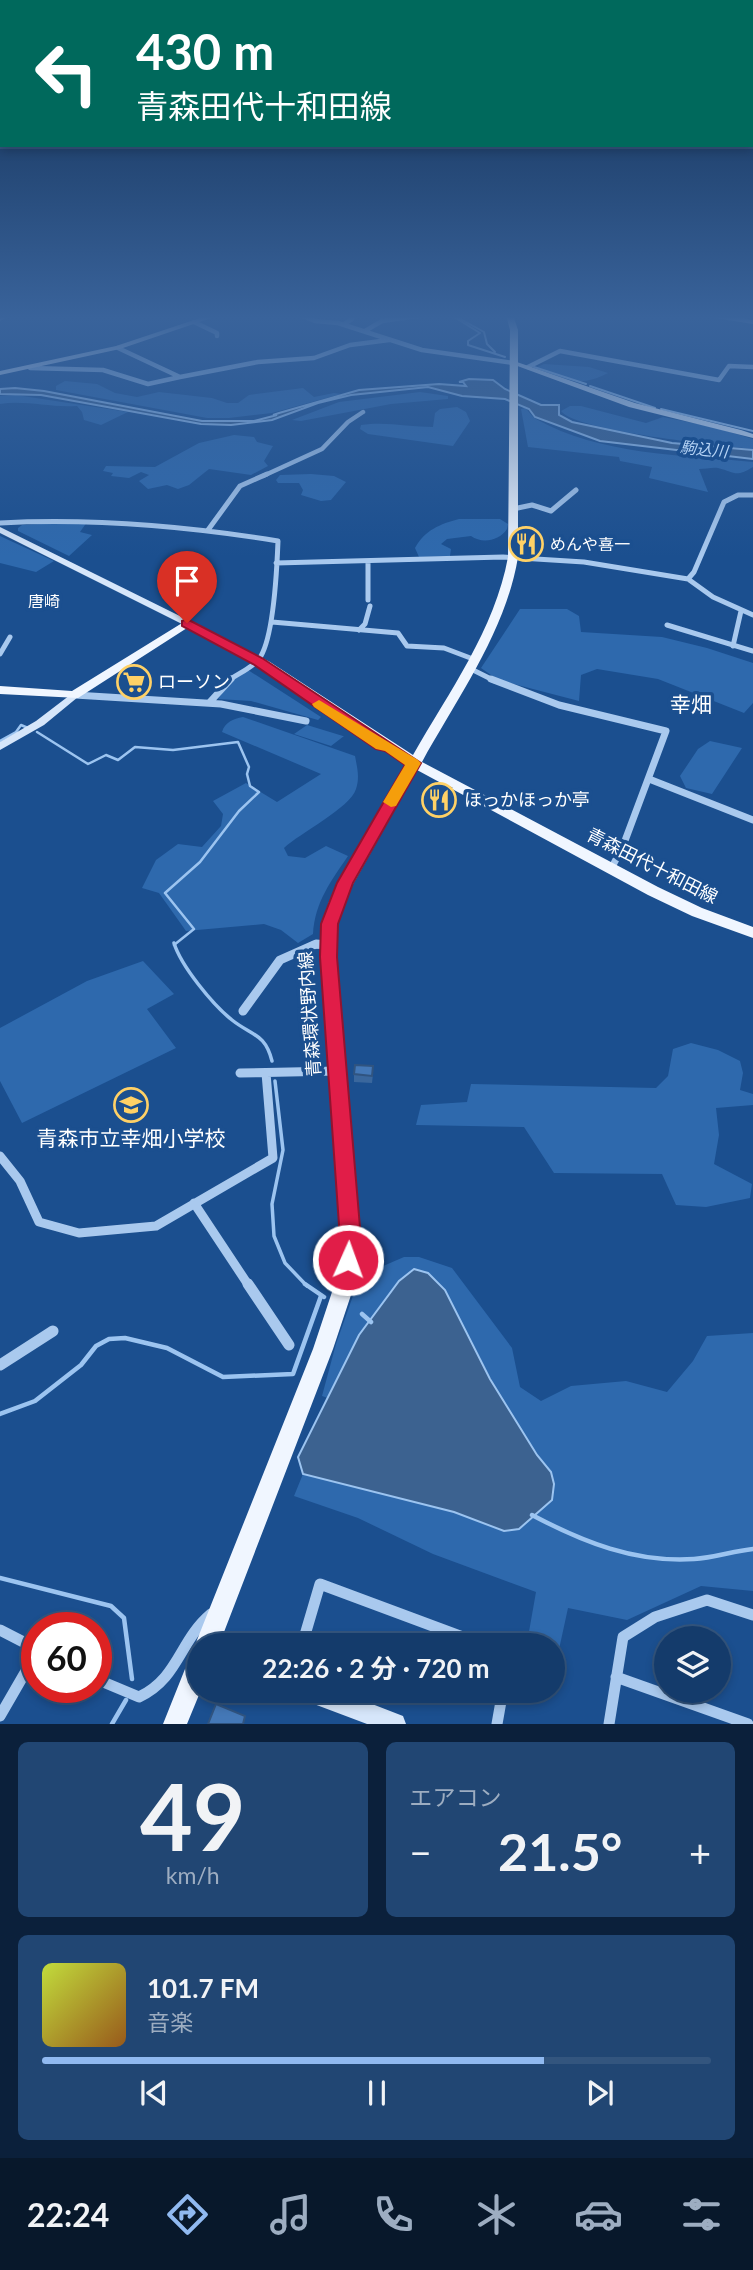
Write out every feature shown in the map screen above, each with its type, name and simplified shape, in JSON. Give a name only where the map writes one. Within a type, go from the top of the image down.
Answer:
[{"type":"main road","name":"青森環状野内線","points":[[211,1633],[323,1349],[345,1280],[351,1239],[329,945],[330,924],[336,902],[471,663],[504,598],[513,557],[514,395]]},
{"type":"main road","name":"青森田代十和田線","points":[[187,623],[259,662],[382,746],[389,747],[413,763],[611,869],[697,912],[753,933]]},
{"type":"main road","points":[[0,690],[74,695],[187,623]]},
{"type":"main road","points":[[175,1724],[187,1695]]},
{"type":"street","points":[[603,395],[753,436]]},
{"type":"street","points":[[208,530],[240,486],[315,453],[348,422],[363,412]]},
{"type":"street","points":[[513,509],[532,505],[551,511],[576,490]]},
{"type":"street","points":[[688,579],[694,572],[724,502],[738,495],[753,495]]},
{"type":"street","points":[[0,523],[83,519],[208,530],[278,541],[272,622],[259,662],[229,680],[209,704]]},
{"type":"street","points":[[0,530],[187,623]]},
{"type":"street","points":[[276,563],[513,557],[583,562],[688,579],[713,597],[753,615]]},
{"type":"street","points":[[359,630],[365,624],[369,603],[368,562]]},
{"type":"street","points":[[733,646],[741,611]]},
{"type":"street","points":[[272,622],[398,633],[407,646],[444,648],[495,681],[559,705],[666,731],[611,869]]},
{"type":"street","points":[[667,625],[753,651]]},
{"type":"street","points":[[0,654],[10,637]]},
{"type":"street","points":[[0,747],[40,723],[74,695],[258,708],[306,721]]},
{"type":"street","points":[[649,779],[671,785],[708,804],[753,820]]},
{"type":"street","points":[[243,1011],[280,960],[316,944],[329,945]]},
{"type":"street","points":[[240,1073],[338,1071]]},
{"type":"street","points":[[0,1156],[20,1181],[39,1222],[79,1233],[156,1226],[273,1158],[267,1073]]},
{"type":"street","points":[[194,1203],[289,1345]]},
{"type":"street","points":[[0,1364],[53,1331]]},
{"type":"street","points":[[306,1633],[320,1584],[452,1633]]},
{"type":"street","points":[[609,1724],[622,1637],[655,1617],[707,1600],[753,1615]]},
{"type":"street","points":[[112,1686],[139,1697],[153,1692],[170,1678],[195,1629],[224,1601]]},
{"type":"street","points":[[0,1630],[21,1641]]},
{"type":"street","points":[[616,1677],[748,1724]]},
{"type":"street","points":[[0,1716],[21,1679]]},
{"type":"street","points":[[340,1703],[395,1724]]},
{"type":"street","points":[[497,1724],[501,1703]]},
{"type":"shaded area","points":[[19,395],[128,412],[101,425],[84,420],[77,406],[0,404],[0,396]]},
{"type":"shaded area","points":[[85,395],[190,395],[238,403],[248,395],[336,395],[272,413],[207,418]]},
{"type":"shaded area","points":[[392,395],[448,396],[448,399],[391,404],[301,421],[292,420],[339,402]]},
{"type":"shaded area","points":[[570,406],[581,406],[646,423],[663,417],[713,427],[753,439],[753,449],[651,436],[593,425],[561,411]]},
{"type":"shaded area","points":[[457,407],[466,412],[470,421],[453,446],[368,434],[360,429],[361,425],[379,424],[433,427],[435,413],[440,409]]},
{"type":"shaded area","points":[[525,408],[536,419],[561,431],[614,447],[753,462],[753,467],[738,473],[716,468],[699,469],[708,492],[649,478],[652,467],[620,461],[619,457],[528,447],[521,409]]},
{"type":"shaded area","points":[[234,435],[254,437],[257,442],[273,446],[264,461],[268,466],[251,475],[209,469],[189,485],[178,489],[167,485],[148,489],[139,481],[149,475],[141,472],[129,478],[111,476],[113,473],[103,471],[106,466],[155,467],[199,443]]},
{"type":"shaded area","points":[[280,475],[334,476],[346,482],[331,500],[321,501],[301,495],[303,490],[299,483],[278,483],[276,480]]},
{"type":"shaded area","points":[[459,519],[500,519],[508,524],[504,533],[490,540],[471,536],[447,539],[441,544],[451,549],[450,556],[419,557],[415,548],[428,532]]},
{"type":"shaded area","points":[[87,522],[80,532],[92,535],[69,556],[18,531],[22,525]]},
{"type":"shaded area","points":[[0,536],[54,561],[36,572],[0,563]]},
{"type":"shaded area","points":[[520,609],[567,609],[579,616],[581,632],[662,637],[753,663],[753,703],[744,713],[658,679],[597,669],[581,675],[579,701],[498,680],[481,668]]},
{"type":"shaded area","points":[[248,670],[321,717],[318,720],[251,701],[218,699],[230,682]]},
{"type":"shaded area","points":[[243,717],[355,756],[358,780],[352,796],[335,812],[284,848],[288,856],[305,858],[326,846],[348,856],[320,902],[313,934],[298,943],[281,930],[264,924],[186,931],[159,893],[142,888],[156,860],[178,844],[202,847],[221,826],[223,814],[213,801],[246,783],[277,802],[321,774],[222,732],[230,722]]},
{"type":"shaded area","points":[[307,725],[344,736],[331,746],[294,734]]},
{"type":"shaded area","points":[[710,741],[742,748],[712,794],[686,788],[680,776],[698,749]]},
{"type":"shaded area","points":[[143,961],[174,994],[147,1009],[176,1048],[22,1123],[0,1081],[0,1028],[87,981]]},
{"type":"shaded area","points":[[691,1043],[718,1050],[740,1061],[743,1073],[740,1090],[753,1094],[753,1105],[716,1108],[719,1135],[714,1164],[752,1184],[750,1198],[706,1207],[676,1205],[662,1174],[554,1173],[524,1127],[416,1125],[421,1105],[467,1102],[471,1084],[656,1088],[668,1076],[673,1049]]},
{"type":"shaded area","points":[[404,1257],[419,1257],[452,1268],[512,1348],[520,1387],[541,1401],[571,1386],[626,1381],[667,1392],[693,1361],[707,1336],[753,1333],[753,1591],[701,1586],[627,1620],[568,1608],[563,1633],[529,1633],[536,1592],[433,1554],[358,1518],[294,1496],[303,1474],[454,1512],[504,1531],[551,1472],[506,1407],[445,1290],[338,1377],[328,1398],[322,1396],[336,1344],[360,1276]]},
{"type":"water","points":[[44,395],[67,395],[202,421],[254,421],[277,415],[273,415],[340,395],[349,395],[318,403],[272,420],[231,425],[201,424]]},
{"type":"water","name":"駒込川","points":[[460,395],[520,395],[541,405],[559,405],[559,415],[572,422],[672,443],[753,450],[753,459],[600,441],[535,417],[529,409],[505,399]]},
{"type":"water","points":[[414,1269],[428,1273],[445,1290],[490,1379],[537,1455],[551,1472],[554,1484],[552,1500],[519,1529],[504,1531],[454,1512],[303,1474],[298,1457],[359,1335],[399,1281]]},
{"type":"building","points":[[130,668],[144,674],[135,681],[120,675]]},
{"type":"building","points":[[438,783],[451,788],[440,802],[427,798]]},
{"type":"building","points":[[355,1065],[373,1066],[372,1076],[354,1074]]},
{"type":"building","points":[[216,1704],[245,1716],[243,1724],[208,1724]]},
{"type":"waterway","points":[[618,395],[655,408]]},
{"type":"waterway","points":[[661,409],[753,431]]},
{"type":"waterway","points":[[0,741],[16,732],[21,725],[28,728]]},
{"type":"waterway","points":[[37,732],[88,764],[106,755],[118,760],[135,747],[173,750],[238,742],[249,767],[247,774],[250,786],[259,792],[239,811],[200,862],[165,893],[194,929],[175,944]]},
{"type":"waterway","points":[[175,944],[190,974],[207,995],[232,1020],[262,1040],[272,1061]]},
{"type":"waterway","points":[[275,1081],[283,1150],[272,1204],[274,1236],[285,1263],[305,1284]]},
{"type":"waterway","points":[[305,1284],[324,1297]]},
{"type":"waterway","points":[[0,1414],[35,1401],[81,1365],[96,1346],[109,1339],[125,1338],[167,1348],[223,1377],[293,1374],[321,1296]]},
{"type":"waterway","points":[[362,1314],[371,1322]]},
{"type":"waterway","points":[[532,1515],[590,1542],[651,1558],[694,1559],[753,1549]]},
{"type":"waterway","points":[[0,1578],[111,1606],[124,1618],[132,1679]]},
{"type":"waterway","points":[[112,1724],[126,1700]]},
{"type":"slow traffic","points":[[319,704],[413,763],[391,802]]},
{"type":"place","name":"めんや喜一","points":[[526,544]]},
{"type":"place","name":"ローソン","points":[[134,682]]},
{"type":"place","name":"ほっかほっか亭","points":[[439,800]]},
{"type":"place","name":"青森市立幸畑小学校","points":[[131,1105]]},
{"type":"district","name":"唐崎","points":[[44,601]]},
{"type":"district","name":"幸畑","points":[[691,705]]},
{"type":"route","points":[[187,623],[258,661],[382,746],[389,747],[413,763],[345,883],[330,924],[329,957],[351,1239],[348,1260]]}]
